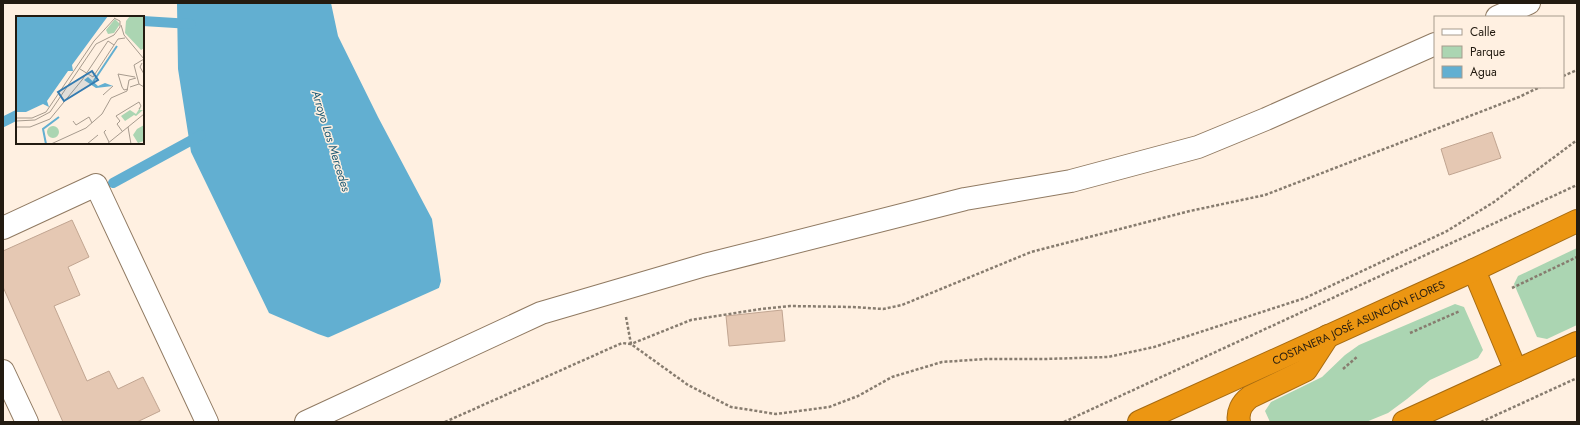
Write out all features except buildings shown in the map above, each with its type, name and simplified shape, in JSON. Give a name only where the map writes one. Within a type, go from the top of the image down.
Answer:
[{"type":"highway","name":"COSTANERA JOSÉ ASUNCIÓN FLORES","points":[[1139,422],[1474,270],[1577,221]]},
{"type":"highway","points":[[1474,270],[1516,371]]},
{"type":"highway","points":[[1239,422],[1238,416],[1245,401],[1250,397],[1306,370],[1328,336]]},
{"type":"highway","points":[[1404,422],[1577,343]]},
{"type":"street","points":[[1499,16],[1529,3]]},
{"type":"street","points":[[313,419],[541,313],[705,265],[965,199],[1071,181],[1198,147],[1266,119],[1434,44]]},
{"type":"street","points":[[3,228],[96,185],[207,422]]},
{"type":"street","points":[[3,371],[27,422]]},
{"type":"path","points":[[1564,76],[1577,70]]},
{"type":"path","points":[[445,422],[622,344],[631,344],[691,320],[790,306],[882,309],[902,305],[1031,252],[1190,211],[1265,194],[1519,97],[1538,88]]},
{"type":"path","points":[[626,316],[631,344],[688,385],[731,407],[776,414],[829,407],[858,396],[892,377],[942,362],[985,359],[1108,357],[1154,347],[1305,298],[1447,231],[1494,202],[1577,140]]},
{"type":"path","points":[[1064,422],[1577,185]]},
{"type":"path","points":[[1408,334],[1486,300],[1577,257]]},
{"type":"path","points":[[1342,370],[1358,356],[1365,353]]},
{"type":"path","points":[[1481,422],[1577,378]]},
{"type":"green space","points":[[1577,248],[1577,325],[1547,339],[1537,337],[1514,284],[1518,276]]},
{"type":"green space","points":[[1455,304],[1464,307],[1483,350],[1478,358],[1430,380],[1388,413],[1366,422],[1270,422],[1265,411],[1271,402],[1322,377],[1345,355],[1359,345]]},
{"type":"water","name":"Arroyo Las Mercedes","points":[[177,3],[331,3],[338,36],[378,117],[432,219],[441,281],[429,322],[364,350],[318,334],[269,313],[191,152],[178,69]]},
{"type":"pier","points":[[441,287],[430,324],[364,352],[325,339]]},
{"type":"waterway","points":[[144,21],[191,24]]},
{"type":"waterway","points":[[3,122],[16,116]]},
{"type":"waterway","points":[[113,183],[201,135]]}]
